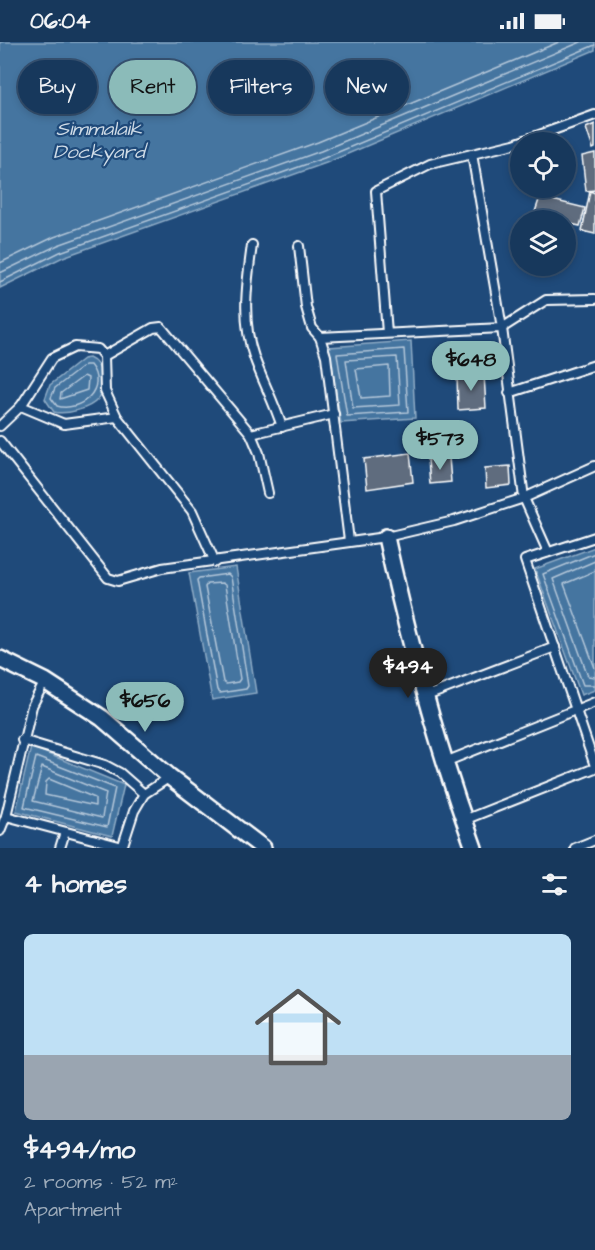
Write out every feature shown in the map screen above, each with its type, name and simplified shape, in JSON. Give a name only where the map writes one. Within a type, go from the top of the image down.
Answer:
[{"type":"street","points":[[386,537],[406,633],[424,697],[474,848]]},
{"type":"street","points":[[0,659],[45,681],[102,718],[170,777],[263,848]]},
{"type":"lane","points":[[387,333],[376,191],[430,164],[514,144],[595,115]]},
{"type":"lane","points":[[472,154],[502,328],[524,498],[548,552]]},
{"type":"lane","points":[[252,245],[245,291],[247,326],[254,356],[282,427]]},
{"type":"lane","points":[[299,246],[306,308],[312,328],[320,338],[326,356],[349,542]]},
{"type":"lane","points":[[320,338],[502,328],[546,300],[595,298]]},
{"type":"lane","points":[[104,356],[153,328],[161,327],[251,435],[259,453],[268,493]]},
{"type":"lane","points":[[0,426],[21,406],[52,358],[65,349],[75,346],[98,349],[104,356],[105,391],[117,417],[192,511],[215,562]]},
{"type":"lane","points":[[509,393],[595,365]]},
{"type":"lane","points":[[21,406],[64,424],[117,417]]},
{"type":"lane","points":[[251,435],[334,414]]},
{"type":"lane","points":[[0,441],[108,578],[118,581],[162,568],[386,537],[454,521],[524,498],[595,466]]},
{"type":"lane","points":[[464,820],[595,767],[525,560],[595,537]]},
{"type":"lane","points":[[424,697],[555,647]]},
{"type":"lane","points":[[0,831],[6,816],[22,740],[32,706],[45,681]]},
{"type":"lane","points":[[444,763],[595,702]]},
{"type":"lane","points":[[22,740],[105,765],[120,773],[144,794]]},
{"type":"lane","points":[[6,816],[122,847],[134,811],[144,794],[170,777]]},
{"type":"lane","points":[[60,848],[65,832]]},
{"type":"lane","points":[[575,848],[595,840]]},
{"type":"water","name":"Simmalaik Dockyard","points":[[0,42],[595,42],[595,50],[326,163],[63,257],[0,288]]},
{"type":"water","points":[[411,341],[415,418],[341,423],[329,347]]},
{"type":"water","points":[[89,358],[98,365],[101,371],[103,389],[98,399],[78,410],[65,413],[54,412],[45,399],[50,385],[83,359]]},
{"type":"water","points":[[595,547],[595,690],[581,695],[535,569]]},
{"type":"water","points":[[236,567],[256,693],[212,700],[189,573]]},
{"type":"water","points":[[31,747],[124,785],[112,836],[16,811]]},
{"type":"building","points":[[595,124],[595,148],[593,149],[586,128]]},
{"type":"building","points":[[595,153],[595,190],[586,191],[582,156]]},
{"type":"building","points":[[590,191],[595,193],[595,234],[582,231]]},
{"type":"building","points":[[540,198],[585,208],[580,226],[576,225],[576,210],[536,210]]},
{"type":"building","points":[[484,374],[486,408],[458,410],[457,375]]},
{"type":"building","points":[[410,453],[413,482],[367,489],[364,459]]},
{"type":"building","points":[[449,457],[451,482],[430,484],[428,460]]},
{"type":"building","points":[[510,466],[511,485],[486,488],[485,468]]}]
